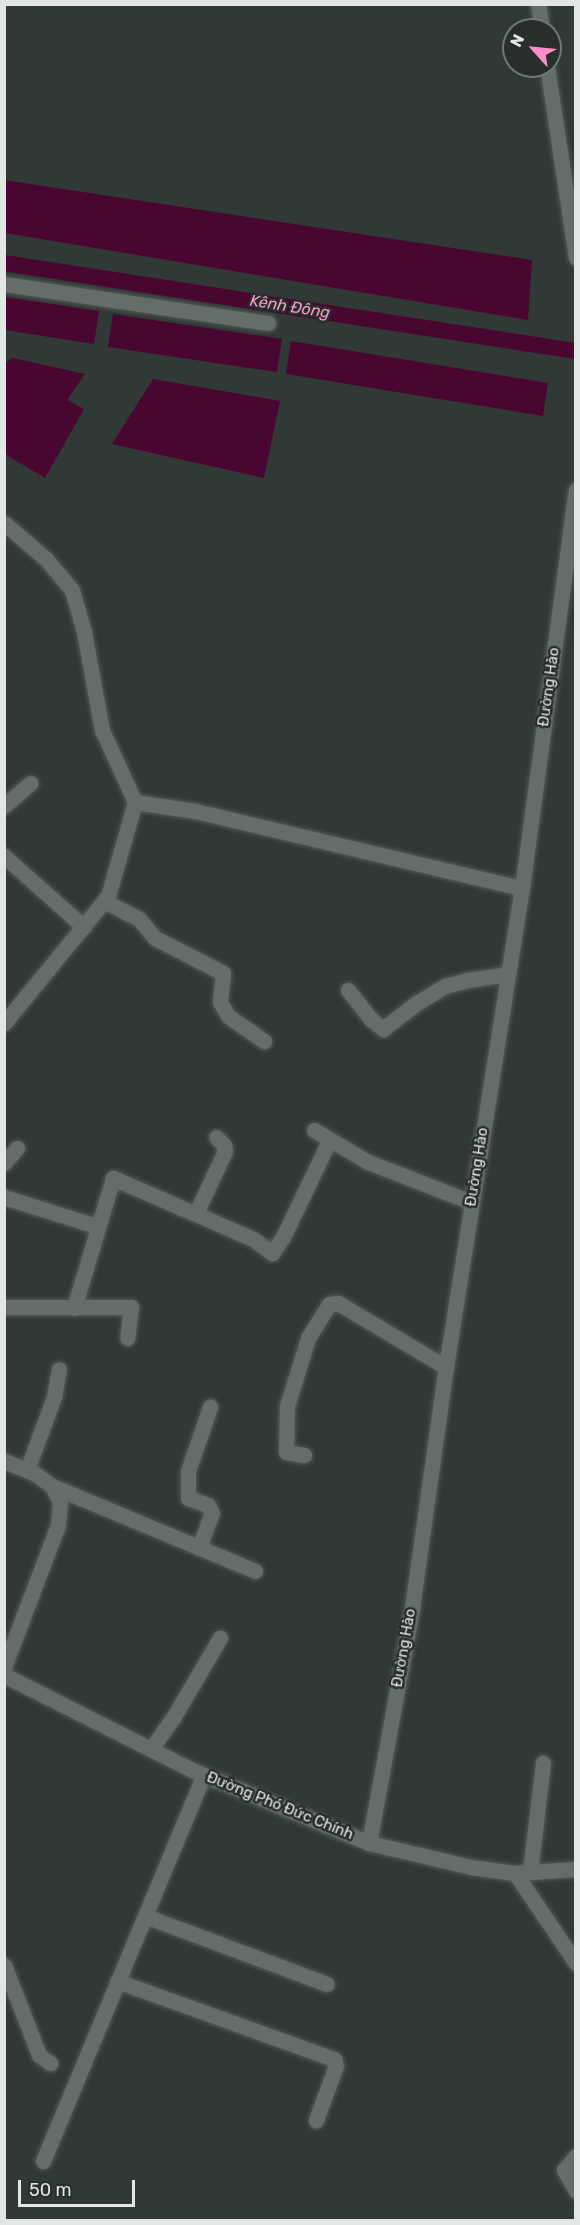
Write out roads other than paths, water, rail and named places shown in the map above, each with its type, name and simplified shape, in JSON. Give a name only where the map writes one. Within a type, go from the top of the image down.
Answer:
[{"type":"street","points":[[549,78],[576,258]]},
{"type":"street","points":[[4,285],[268,323]]},
{"type":"street","name":"Đường Hào","points":[[369,1843],[412,1608],[471,1202],[522,888],[576,490]]},
{"type":"street","points":[[4,523],[46,559],[72,590],[84,632],[102,730],[135,802],[108,896],[4,1023]]},
{"type":"street","points":[[4,806],[30,783]]},
{"type":"street","points":[[135,802],[195,811],[522,888]]},
{"type":"street","points":[[4,856],[84,927]]},
{"type":"street","points":[[104,901],[139,919],[155,938],[223,973],[220,1002],[228,1016],[264,1041]]},
{"type":"street","points":[[348,990],[371,1019],[383,1029],[415,1004],[445,986],[508,974]]},
{"type":"street","points":[[314,1130],[330,1141],[404,1177],[471,1202]]},
{"type":"street","points":[[196,1213],[225,1151],[224,1145],[216,1137]]},
{"type":"street","points":[[74,1308],[96,1226],[113,1178],[253,1239],[272,1253],[284,1235],[330,1141]]},
{"type":"street","points":[[4,1163],[17,1148]]},
{"type":"street","points":[[4,1197],[96,1226]]},
{"type":"street","points":[[304,1455],[286,1452],[287,1406],[308,1338],[329,1304],[338,1303],[446,1367]]},
{"type":"street","points":[[4,1307],[131,1307],[127,1338]]},
{"type":"street","points":[[27,1470],[54,1397],[59,1369]]},
{"type":"street","points":[[199,1548],[212,1513],[208,1505],[188,1498],[188,1471],[210,1407]]},
{"type":"street","points":[[4,1461],[27,1470],[52,1486],[255,1571]]},
{"type":"street","points":[[4,1667],[58,1525],[60,1502],[52,1486]]},
{"type":"street","points":[[151,1749],[173,1718],[220,1638]]},
{"type":"street","name":"Đường Phó Đức Chính","points":[[4,1675],[204,1775],[369,1843],[471,1867],[523,1873],[576,1869]]},
{"type":"street","points":[[543,1763],[523,1873],[576,1964]]},
{"type":"street","points":[[43,2161],[204,1775]]},
{"type":"street","points":[[146,1916],[327,1984]]},
{"type":"street","points":[[4,1965],[39,2055],[50,2063]]},
{"type":"street","points":[[117,1981],[334,2059],[336,2066],[316,2120]]},
{"type":"street","points":[[576,2156],[564,2169],[576,2191]]},
{"type":"waterway","name":"Kênh Đông","points":[[4,263],[576,351]]}]
